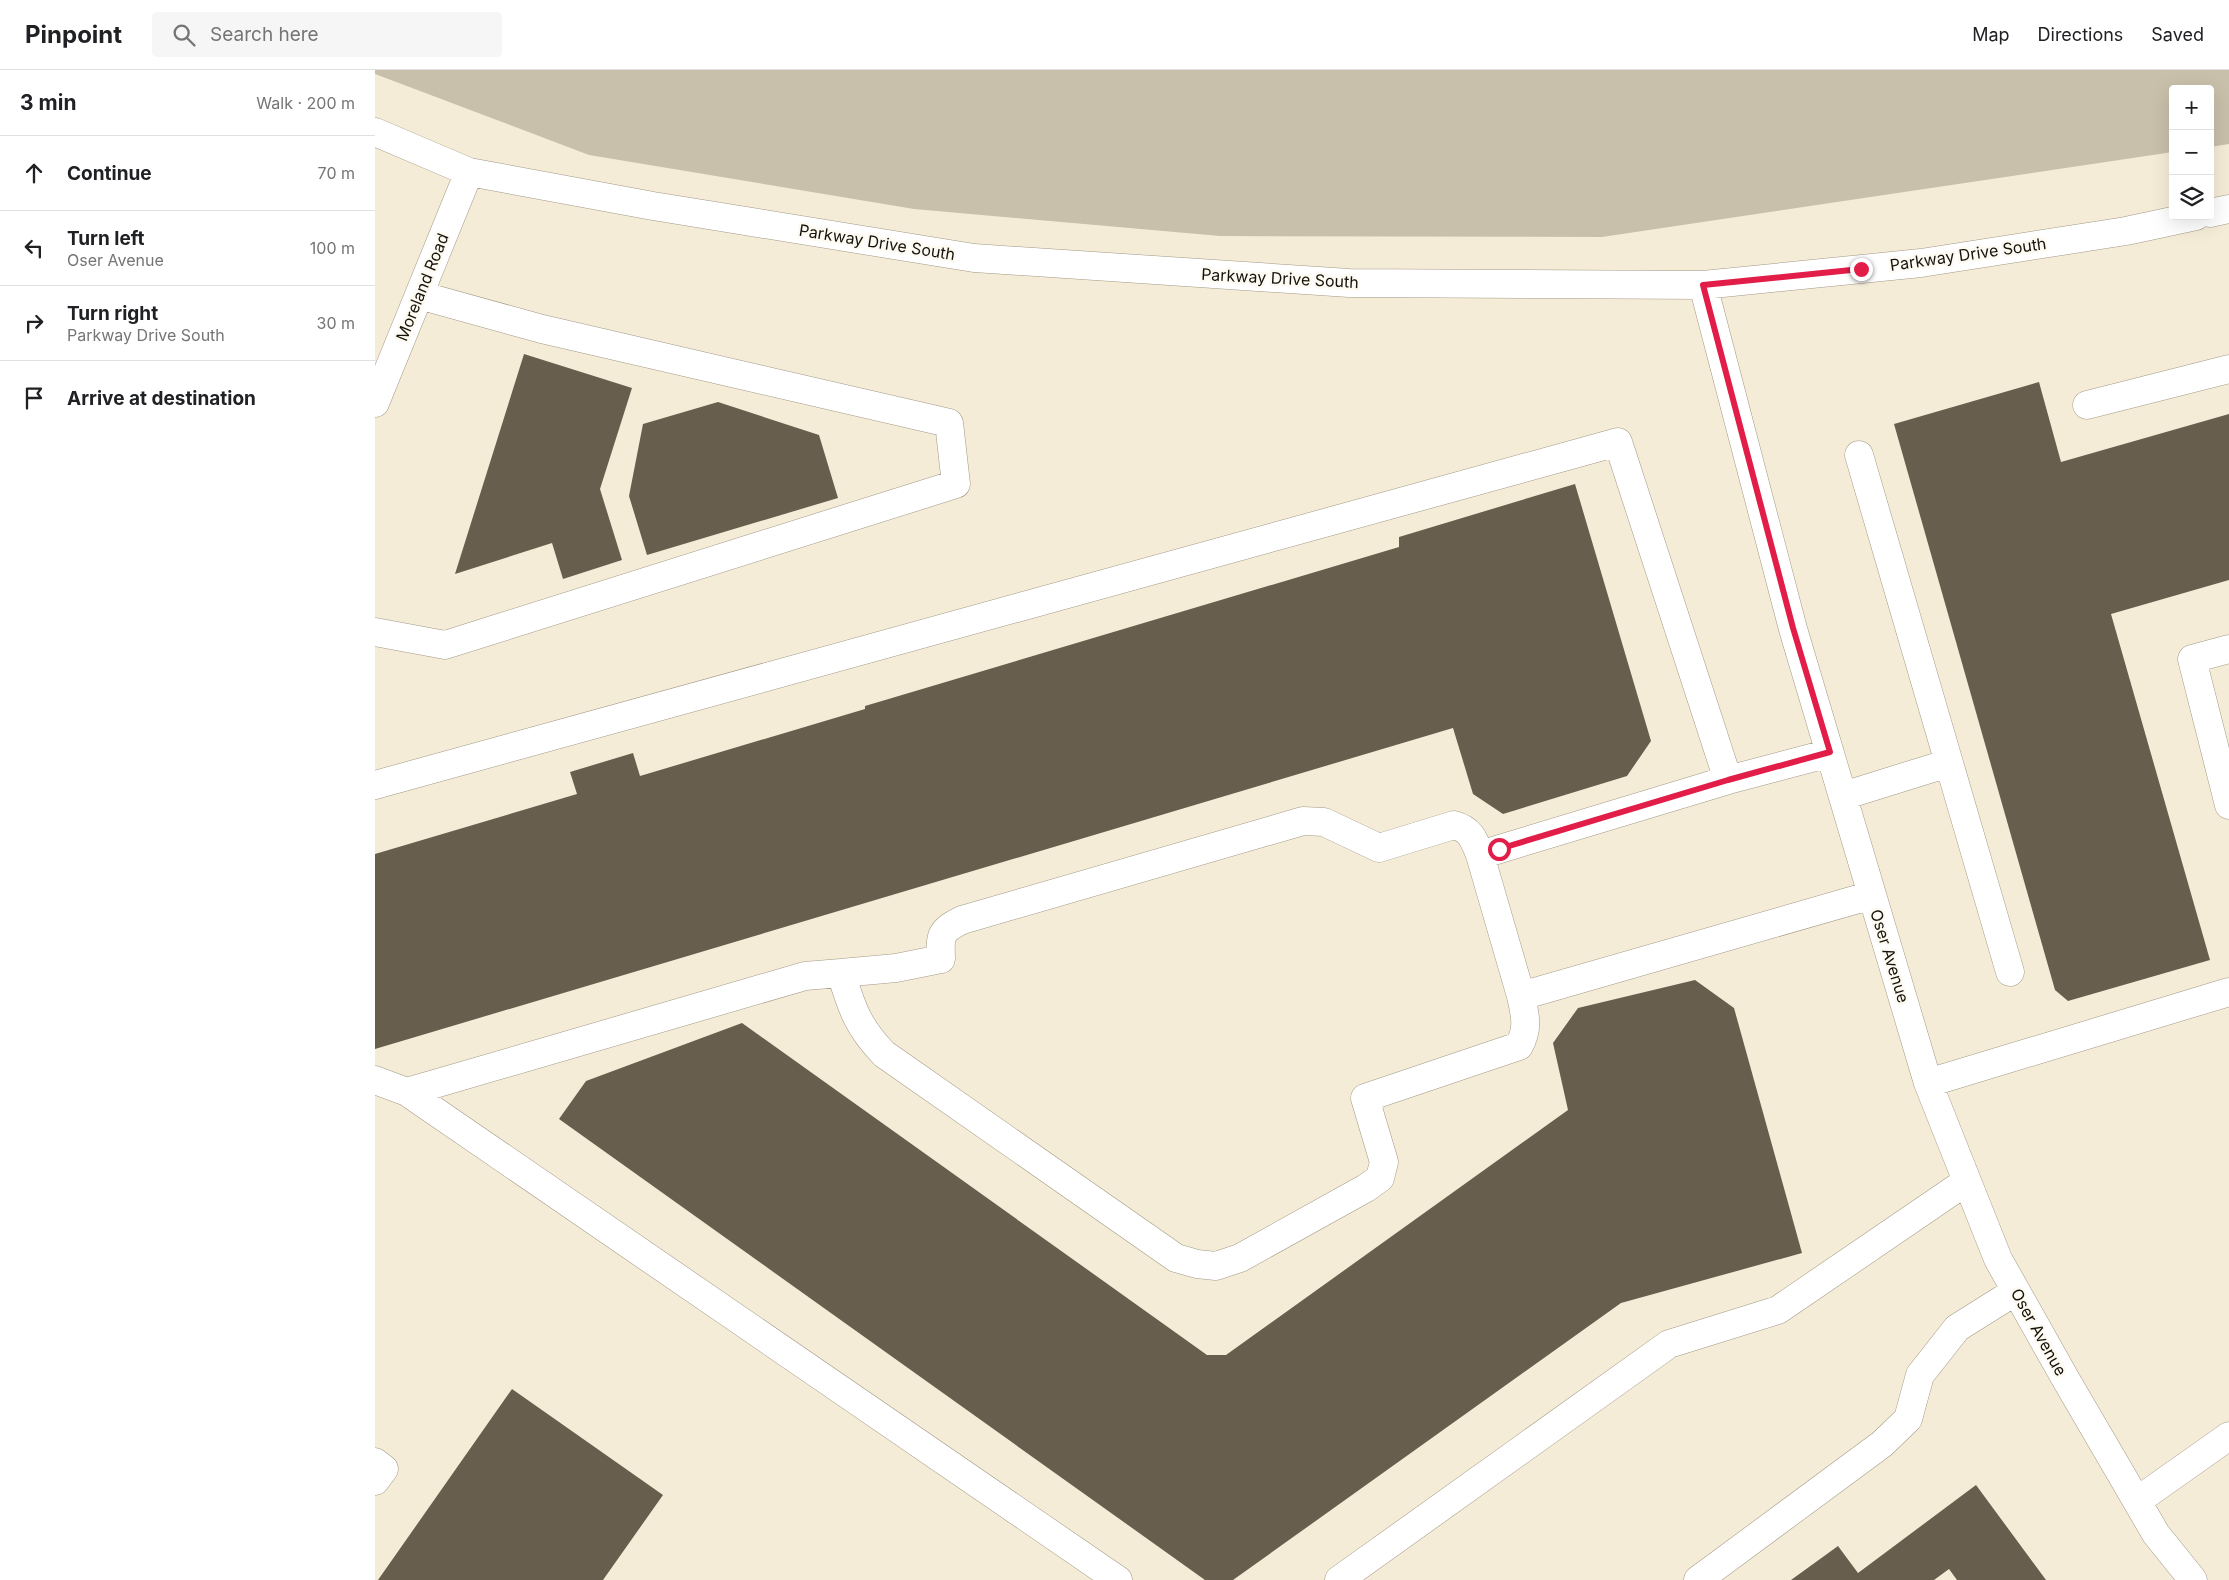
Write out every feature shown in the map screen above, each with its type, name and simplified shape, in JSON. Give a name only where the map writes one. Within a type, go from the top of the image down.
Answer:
[{"type":"street","name":"Parkway Drive South","points":[[375,132],[469,172],[653,206],[974,258],[1349,283],[1703,285],[1921,263],[2126,231],[2177,220]]},
{"type":"street","name":"Moreland Road","points":[[377,390],[419,295],[469,172]]},
{"type":"street","points":[[2214,212],[2229,209]]},
{"type":"street","name":"Oser Avenue","points":[[1703,285],[1793,628],[1928,1083],[1998,1259],[2156,1534],[2193,1580]]},
{"type":"street","points":[[375,632],[445,644],[956,484],[949,423],[542,329],[419,295]]},
{"type":"street","points":[[2087,405],[2229,369]]},
{"type":"street","points":[[375,785],[1618,442],[1728,780]]},
{"type":"street","points":[[1859,455],[2010,972]]},
{"type":"street","points":[[2229,649],[2192,659],[2229,805]]},
{"type":"street","points":[[1480,855],[1728,780],[1830,752]]},
{"type":"street","points":[[1843,796],[1949,763]]},
{"type":"street","points":[[407,1092],[805,976],[896,968],[941,959],[940,938],[949,926],[962,920],[1303,821],[1323,822],[1379,848],[1453,825],[1463,827],[1472,835],[1480,855],[1527,1021],[1524,1036],[1519,1046],[1365,1098],[1384,1162],[1380,1178],[1366,1188],[1240,1258],[1216,1266],[1197,1264],[1176,1258],[884,1054],[867,1036],[852,1010],[841,973]]},
{"type":"street","points":[[1521,996],[1872,895]]},
{"type":"street","points":[[1928,1083],[2229,992]]},
{"type":"street","points":[[375,1080],[407,1092],[1117,1580]]},
{"type":"street","points":[[1339,1580],[1669,1344],[1778,1310],[1967,1181]]},
{"type":"street","points":[[1698,1580],[1882,1444],[1908,1419],[1920,1375],[1957,1328],[2016,1291]]},
{"type":"street","points":[[2137,1501],[2229,1436]]},
{"type":"street","points":[[375,1462],[384,1469],[375,1481]]},
{"type":"shaded area","points":[[375,70],[2229,70],[2229,144],[2214,146],[2214,85],[2169,85],[2169,153],[1602,237],[1220,236],[914,209],[589,155],[375,74]]},
{"type":"building","points":[[524,354],[632,388],[600,489],[622,560],[563,579],[552,543],[455,574]]},
{"type":"building","points":[[2039,382],[2061,462],[2229,414],[2229,580],[2111,614],[2210,960],[2068,1001],[2055,990],[1894,424]]},
{"type":"building","points":[[718,402],[819,435],[838,498],[647,555],[629,496],[643,424]]},
{"type":"building","points":[[1575,484],[1651,741],[1627,776],[1503,814],[1473,794],[1453,728],[375,1049],[375,854],[577,794],[570,772],[633,753],[640,776],[865,709],[865,706],[1399,547],[1399,537]]},
{"type":"building","points":[[1695,980],[1734,1008],[1802,1253],[1621,1303],[1233,1580],[1205,1580],[559,1119],[586,1081],[742,1023],[1207,1355],[1226,1355],[1568,1110],[1553,1043],[1578,1008]]},
{"type":"building","points":[[512,1389],[663,1495],[603,1580],[378,1580]]},
{"type":"building","points":[[1976,1485],[2046,1580],[1957,1580],[1949,1569],[1934,1580],[1791,1580],[1838,1546],[1858,1573]]},
{"type":"route","points":[[1499,849],[1728,780],[1830,752],[1793,628],[1703,285],[1861,269]]}]
